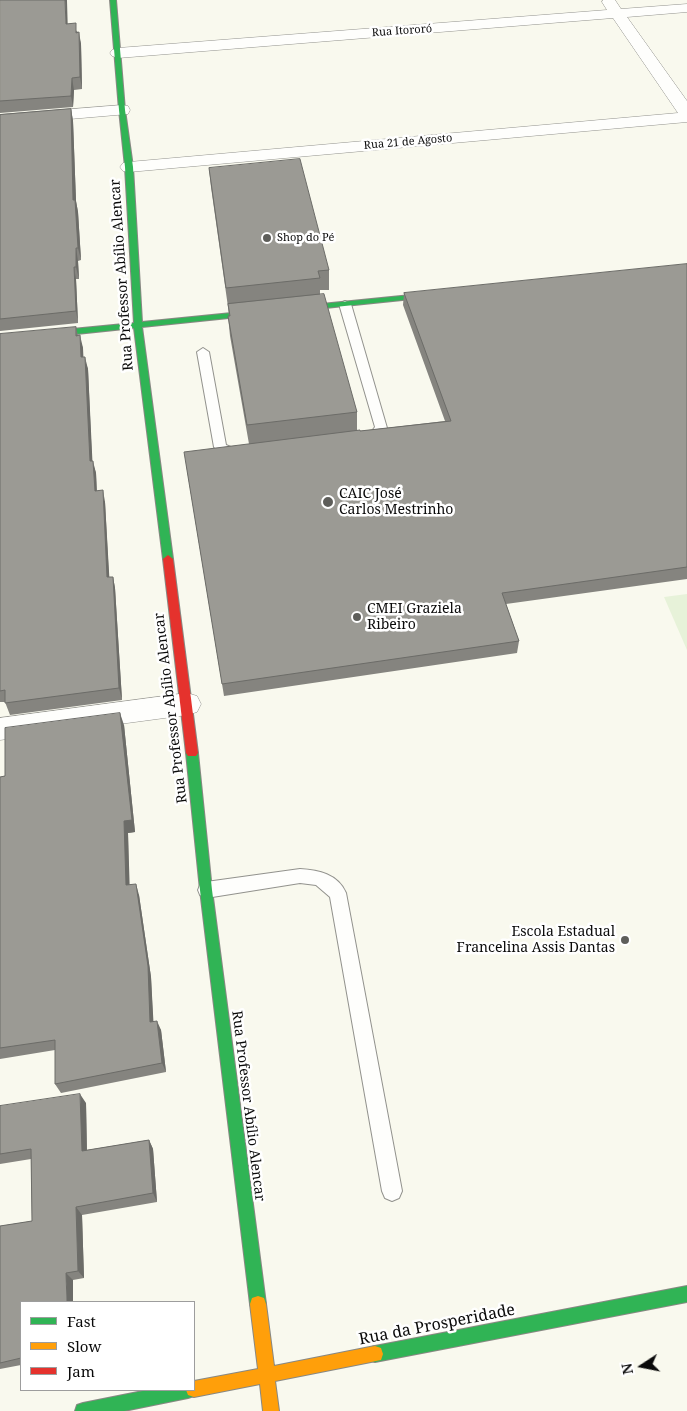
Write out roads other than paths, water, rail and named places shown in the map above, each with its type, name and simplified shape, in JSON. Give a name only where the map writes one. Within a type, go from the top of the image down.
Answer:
[{"type":"street","name":"Rua Professor Abílio Alencar","points":[[113,0],[122,110],[129,167],[138,326],[187,704],[206,890],[271,1411]]},
{"type":"street","points":[[607,0],[687,115]]},
{"type":"street","name":"Rua Itororó","points":[[118,53],[687,8]]},
{"type":"street","points":[[0,120],[122,110]]},
{"type":"street","name":"Rua 21 de Agosto","points":[[129,167],[687,115]]},
{"type":"street","points":[[0,339],[453,293]]},
{"type":"street","points":[[0,729],[187,704]]},
{"type":"street","name":"Rua da Prosperidade","points":[[195,1389],[687,1294]]},
{"type":"street","points":[[83,1411],[183,1391]]},
{"type":"lane","points":[[345,304],[381,428],[374,435],[346,439]]},
{"type":"lane","points":[[202,352],[220,447],[232,452],[251,450]]},
{"type":"lane","points":[[206,890],[300,876],[320,878],[338,893],[392,1191]]},
{"type":"place","name":"Shop do Pé","points":[[267,238]]},
{"type":"place","name":"CAIC José Carlos Mestrinho","points":[[328,502]]},
{"type":"place","name":"CMEI Graziela Ribeiro","points":[[357,617]]},
{"type":"place","name":"Escola Estadual Francelina Assis Dantas","points":[[625,940]]}]
